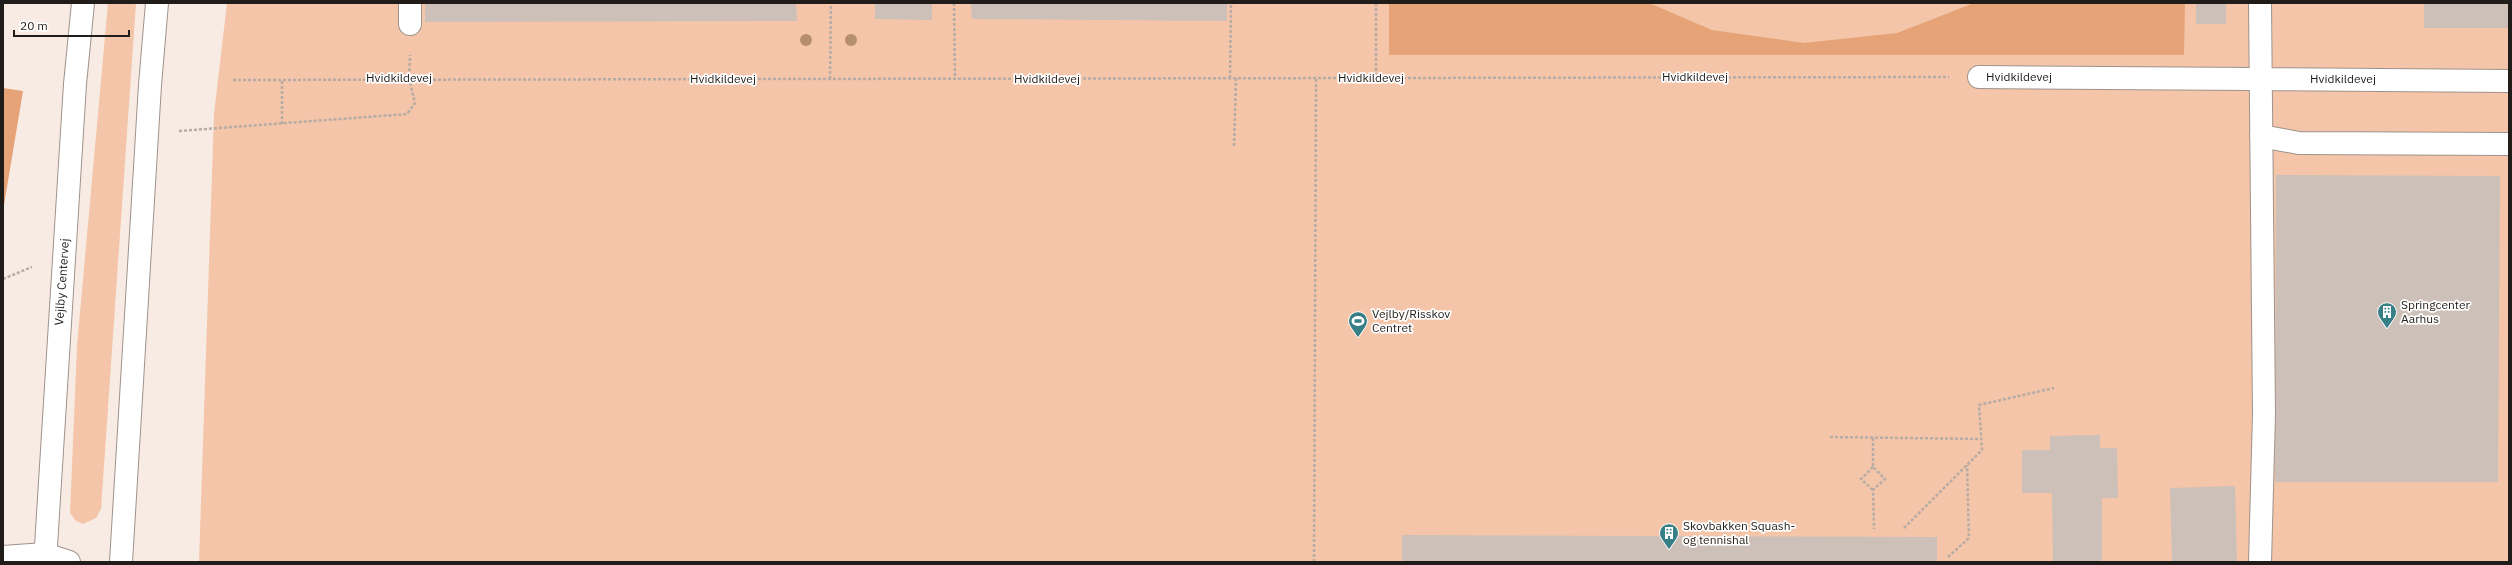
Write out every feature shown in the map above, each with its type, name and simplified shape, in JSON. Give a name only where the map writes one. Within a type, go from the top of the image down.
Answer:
[{"type":"street","name":"Vejlby Centervej","points":[[45,558],[75,84],[83,3]]},
{"type":"street","points":[[121,562],[147,134],[157,3]]},
{"type":"street","points":[[2260,3],[2264,414],[2260,562]]},
{"type":"street","name":"Hvidkildevej","points":[[1979,77],[2509,81]]},
{"type":"street","points":[[2261,136],[2299,143],[2509,144]]},
{"type":"street","points":[[3,557],[45,558],[69,562]]},
{"type":"path","points":[[830,79],[831,3]]},
{"type":"path","points":[[954,3],[955,79]]},
{"type":"path","points":[[1230,78],[1231,3]]},
{"type":"path","points":[[1376,3],[1376,77]]},
{"type":"path","name":"Hvidkildevej","points":[[233,80],[409,78],[955,79],[1979,77]]},
{"type":"path","points":[[147,134],[407,114],[415,103],[409,78]]},
{"type":"path","points":[[1234,146],[1236,78]]},
{"type":"path","points":[[1314,562],[1316,78]]},
{"type":"path","points":[[282,79],[282,124]]},
{"type":"path","points":[[1904,528],[1982,450],[1980,405],[2054,388]]},
{"type":"path","points":[[1830,437],[1981,438]]},
{"type":"path","points":[[1873,438],[1873,467],[1861,479],[1873,490],[1874,529]]},
{"type":"path","points":[[1948,557],[1968,538],[1967,465]]},
{"type":"path","points":[[1873,467],[1885,479],[1873,490]]},
{"type":"shaded area","points":[[108,3],[136,3],[101,509],[96,518],[83,524],[76,521],[70,513],[77,346]]},
{"type":"shaded area","name":"Vejlby/Risskov Centret","points":[[227,3],[2509,3],[2509,562],[199,562],[214,114]]},
{"type":"shaded area","points":[[1389,3],[1649,3],[1712,30],[1804,43],[1897,33],[1974,3],[2185,3],[2184,55],[1389,55]]},
{"type":"shaded area","points":[[3,88],[23,91],[3,211]]},
{"type":"building","points":[[425,3],[796,3],[797,21],[425,22]]},
{"type":"building","points":[[875,3],[932,3],[932,20],[875,19]]},
{"type":"building","points":[[971,3],[1227,3],[1227,21],[972,19]]},
{"type":"building","points":[[2196,3],[2226,3],[2226,24],[2196,24]]},
{"type":"building","points":[[2424,3],[2509,3],[2509,28],[2424,28]]},
{"type":"building","name":"Springcenter Aarhus","points":[[2276,175],[2500,176],[2498,482],[2275,482]]},
{"type":"building","points":[[2100,435],[2100,448],[2117,448],[2118,498],[2102,498],[2102,562],[2053,562],[2052,493],[2022,493],[2022,450],[2050,450],[2050,436]]},
{"type":"building","points":[[2235,486],[2237,562],[2172,562],[2170,488]]},
{"type":"building","name":"Skovbakken Squash- og tennishal","points":[[1402,535],[1937,537],[1937,562],[1402,562]]},
{"type":"place","name":"Springcenter Aarhus","points":[[2387,329]]},
{"type":"place","name":"Vejlby/Risskov Centret","points":[[1358,338]]},
{"type":"place","name":"Skovbakken Squash- og tennishal","points":[[1669,550]]}]
